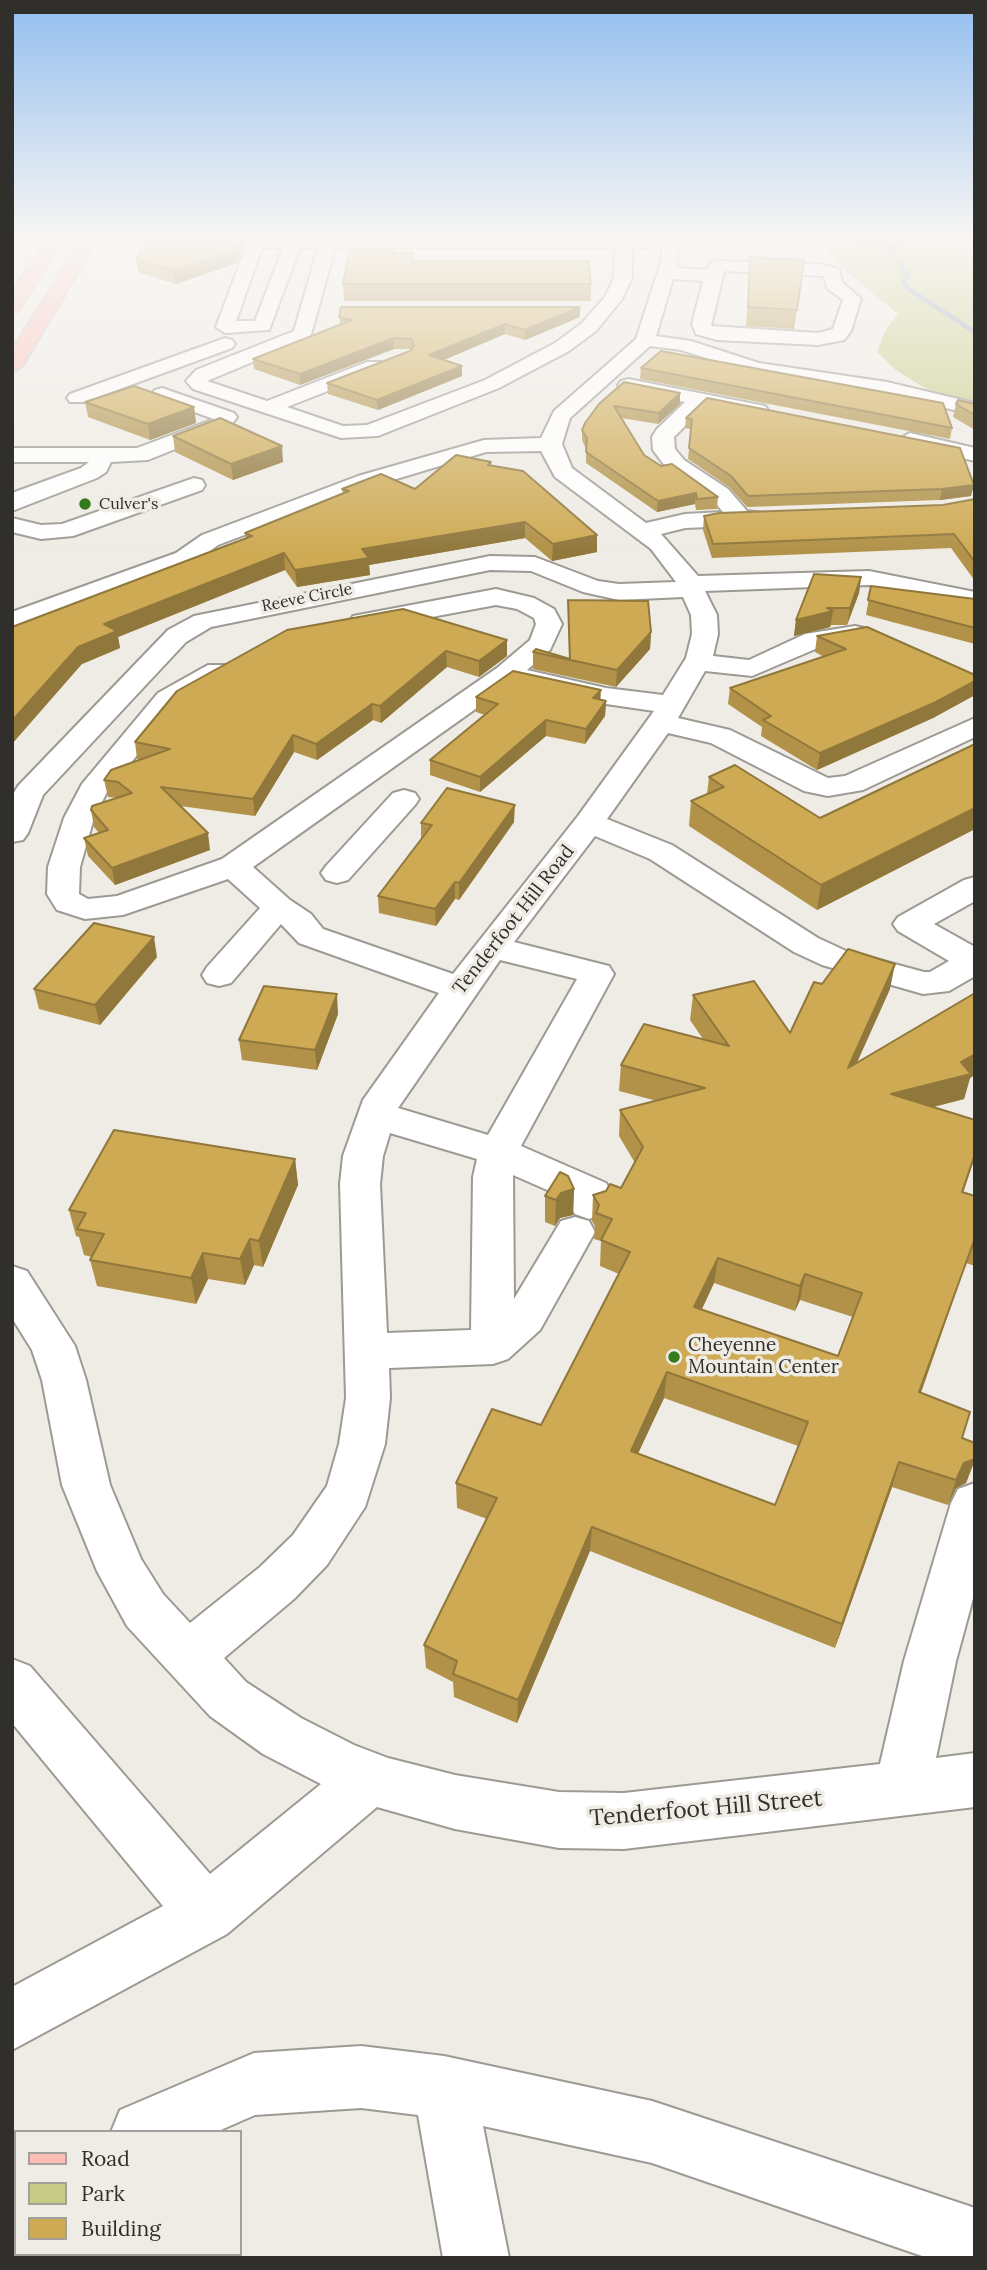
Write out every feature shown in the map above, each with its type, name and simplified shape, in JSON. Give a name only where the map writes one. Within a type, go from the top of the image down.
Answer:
[{"type":"main road","points":[[12,366],[27,342]]},
{"type":"street","points":[[77,398],[232,342]]},
{"type":"street","points":[[288,342],[203,374],[196,381],[341,432]]},
{"type":"street","points":[[309,443],[341,432],[370,431],[469,394],[530,365],[569,342]]},
{"type":"street","points":[[12,621],[192,555],[211,540],[366,481],[468,453],[489,457],[552,450],[552,434],[561,415],[632,355],[643,342]]},
{"type":"street","points":[[660,342],[684,345],[756,368],[887,388],[975,409]]},
{"type":"street","points":[[499,356],[530,365]]},
{"type":"street","points":[[12,455],[102,457],[150,453],[239,422],[268,406],[390,359]]},
{"type":"street","points":[[601,380],[783,415]]},
{"type":"street","points":[[162,394],[239,422]]},
{"type":"street","points":[[701,400],[668,429],[663,437],[664,450],[676,465],[720,494],[741,519]]},
{"type":"street","points":[[891,436],[945,446],[975,455]]},
{"type":"street","points":[[12,504],[17,499],[89,473],[97,467],[106,449],[103,443],[52,438]]},
{"type":"street","name":"Tenderfoot Hill Road","points":[[186,1657],[277,1583],[310,1550],[348,1493],[362,1444],[368,1398],[360,1184],[363,1156],[383,1100],[476,968],[589,823],[667,714],[697,662],[705,634],[704,615],[693,587],[670,555],[658,528],[573,481],[563,472],[552,450]]},
{"type":"street","points":[[12,525],[41,532],[65,531],[194,485]]},
{"type":"street","points":[[12,518],[58,528],[111,510],[139,505]]},
{"type":"street","points":[[658,528],[780,517]]},
{"type":"street","name":"Reeve Circle","points":[[12,833],[29,792],[177,636],[217,616],[499,562],[535,564],[605,590],[631,593],[869,578],[975,600]]},
{"type":"street","points":[[246,655],[168,699],[93,790],[79,818],[64,867],[63,894],[69,903],[85,909],[123,905],[233,866],[507,674],[541,644],[549,624],[537,608],[496,597],[334,627]]},
{"type":"street","points":[[697,662],[752,668],[814,640],[855,634]]},
{"type":"street","points":[[507,674],[606,695],[667,714],[720,736],[815,785],[828,787],[852,784],[975,726]]},
{"type":"street","points":[[337,873],[404,799]]},
{"type":"street","points":[[310,812],[377,830]]},
{"type":"street","points":[[589,823],[661,852],[806,945],[834,958],[923,983],[937,983],[975,961]]},
{"type":"street","points":[[233,866],[311,936],[476,968],[597,974],[498,1152],[492,1177],[493,1347]]},
{"type":"street","points":[[975,887],[910,924],[975,961]]},
{"type":"street","points":[[219,975],[289,914]]},
{"type":"street","points":[[367,1351],[493,1347],[525,1318],[582,1218],[593,1192],[498,1152],[376,1115]]},
{"type":"street","name":"Tenderfoot Hill Street","points":[[12,1282],[52,1346],[64,1380],[86,1485],[122,1571],[145,1610],[228,1699],[282,1736],[336,1764],[370,1778],[455,1802],[559,1820],[624,1821],[975,1780]]},
{"type":"street","points":[[902,1789],[930,1661],[975,1503]]},
{"type":"street","points":[[12,1684],[207,1914]]},
{"type":"street","points":[[12,2021],[207,1914],[370,1778]]},
{"type":"street","points":[[147,2130],[254,2084],[361,2077],[444,2087],[652,2132],[975,2241]]},
{"type":"street","points":[[444,2087],[476,2258]]},
{"type":"green space","points":[[881,342],[975,342],[975,401],[955,400],[923,387],[896,370],[877,352]]},
{"type":"building","points":[[296,342],[384,342],[300,374],[253,359]]},
{"type":"building","points":[[412,342],[461,342],[429,355],[462,366],[377,400],[327,383],[410,351],[414,345]]},
{"type":"building","points":[[661,351],[943,403],[952,428],[641,368]]},
{"type":"building","points":[[624,382],[680,393],[659,413],[614,406],[644,455],[661,466],[672,464],[718,497],[697,499],[696,493],[658,501],[586,452],[587,438],[582,430],[585,423],[599,404]]},
{"type":"building","points":[[134,386],[194,407],[148,424],[85,402]]},
{"type":"building","points":[[707,398],[960,448],[974,485],[942,489],[748,496],[731,476],[689,448],[692,419],[686,418]]},
{"type":"building","points":[[958,400],[975,404],[975,415],[956,404]]},
{"type":"building","points":[[220,418],[282,446],[231,464],[173,436]]},
{"type":"building","points":[[456,455],[491,462],[488,465],[523,471],[597,535],[553,544],[525,522],[362,549],[369,558],[295,570],[284,553],[104,624],[117,631],[78,647],[12,721],[12,627],[252,536],[245,533],[349,491],[342,489],[381,474],[415,489]]},
{"type":"building","points":[[975,499],[975,562],[954,534],[713,544],[704,516],[719,513],[943,505]]},
{"type":"building","points":[[814,574],[861,577],[850,608],[827,608],[833,611],[796,620]]},
{"type":"building","points":[[871,586],[975,599],[975,628],[868,600]]},
{"type":"building","points":[[568,600],[648,601],[651,632],[617,670],[533,652],[536,649],[570,659]]},
{"type":"building","points":[[403,609],[507,640],[479,661],[446,651],[380,706],[372,704],[316,744],[293,735],[253,799],[161,787],[208,833],[112,868],[84,838],[108,830],[91,810],[92,806],[132,793],[118,782],[104,780],[111,770],[170,749],[135,742],[177,691],[287,630]]},
{"type":"building","points":[[867,627],[975,675],[975,681],[936,702],[820,753],[763,720],[771,716],[730,688],[846,649],[817,636]]},
{"type":"building","points":[[513,671],[601,690],[593,698],[606,701],[586,729],[546,720],[480,777],[430,760],[498,704],[476,697]]},
{"type":"building","points":[[975,744],[975,808],[821,885],[691,801],[724,787],[709,777],[735,765],[820,818]]},
{"type":"building","points":[[447,788],[515,805],[459,883],[455,882],[435,909],[378,896],[432,825],[421,823]]},
{"type":"building","points":[[94,923],[154,937],[95,1005],[34,989]]},
{"type":"building","name":"Cheyenne Mountain Center","points":[[848,949],[895,964],[848,1068],[975,993],[975,1054],[961,1062],[971,1074],[891,1094],[975,1120],[975,1154],[962,1192],[975,1196],[975,1238],[919,1392],[970,1412],[962,1438],[975,1443],[975,1459],[964,1463],[956,1480],[899,1462],[842,1624],[592,1527],[518,1700],[453,1674],[457,1661],[424,1645],[497,1498],[456,1483],[492,1409],[541,1425],[630,1252],[601,1240],[612,1219],[596,1213],[599,1205],[593,1195],[606,1191],[610,1184],[621,1188],[643,1147],[620,1110],[705,1088],[621,1065],[644,1024],[729,1046],[693,995],[754,981],[790,1033],[814,982],[822,984]],"holes":[[[718,1258],[800,1286],[805,1274],[862,1293],[838,1356],[694,1307]],[[667,1372],[808,1422],[775,1505],[631,1451]]]},
{"type":"building","points":[[264,986],[337,994],[315,1050],[239,1040]]},
{"type":"building","points":[[114,1130],[295,1159],[259,1241],[250,1239],[240,1259],[203,1253],[191,1278],[90,1260],[104,1234],[77,1229],[86,1213],[69,1210]]},
{"type":"building","points":[[560,1172],[568,1176],[574,1189],[561,1193],[556,1200],[545,1196]]},
{"type":"place","name":"Culver's","points":[[85,504]]},
{"type":"place","name":"Cheyenne Mountain Center","points":[[674,1357]]}]
